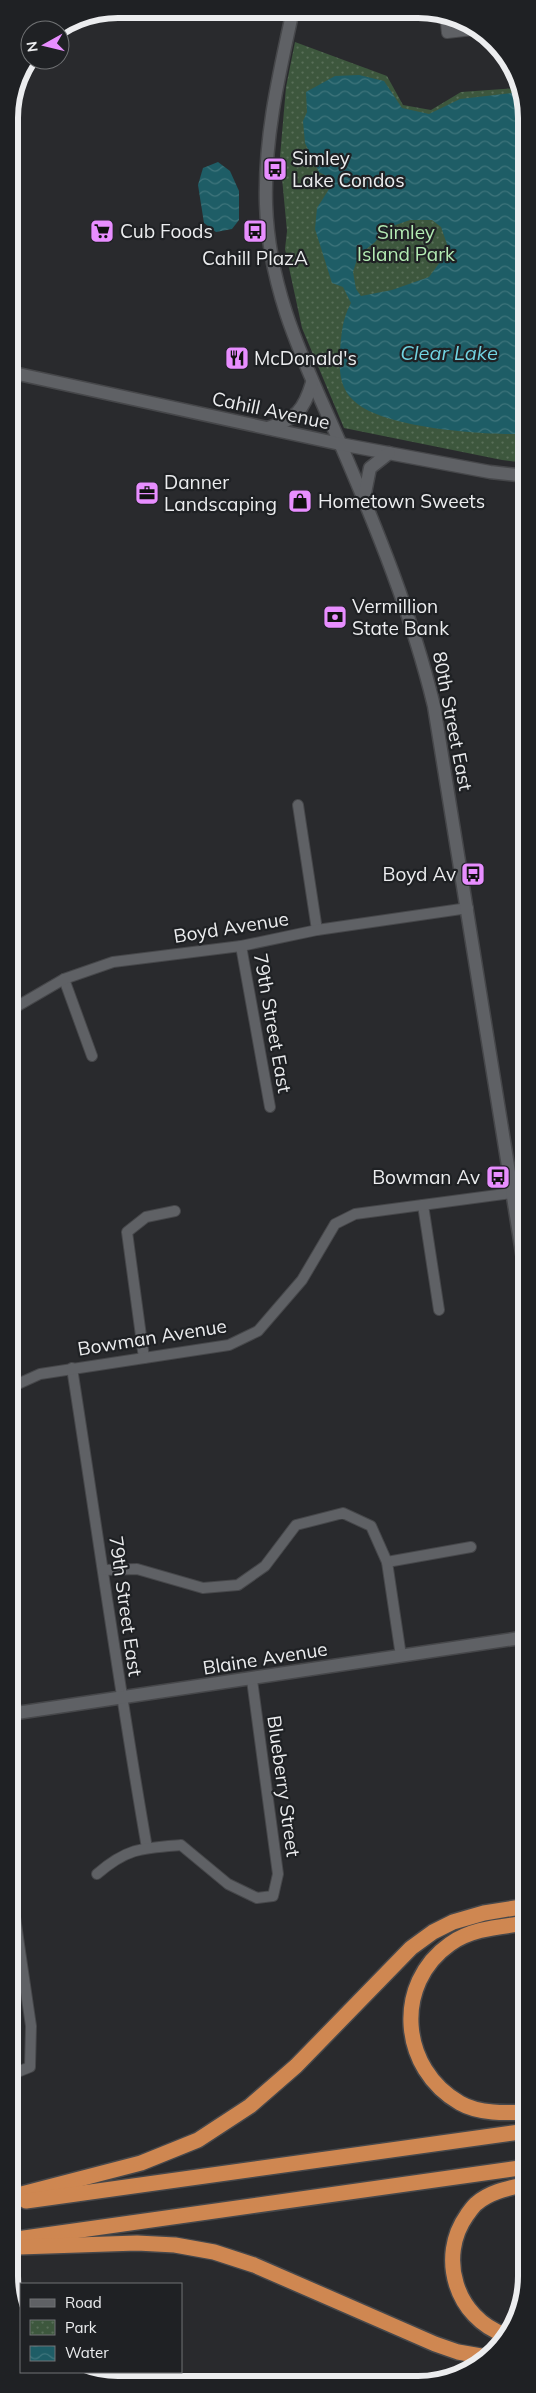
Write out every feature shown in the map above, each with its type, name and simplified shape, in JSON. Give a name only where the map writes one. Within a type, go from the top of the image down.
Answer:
[{"type":"highway","points":[[18,2195],[141,2163],[198,2140],[250,2106],[296,2066],[410,1948],[433,1932],[453,1922],[484,1913],[518,1907]]},
{"type":"highway","points":[[518,1924],[466,1935],[449,1944],[429,1966],[414,1990],[410,2023],[415,2054],[433,2082],[461,2104],[499,2114],[518,2113]]},
{"type":"highway","points":[[18,2202],[518,2132]]},
{"type":"highway","points":[[18,2239],[518,2168]]},
{"type":"highway","points":[[500,2334],[494,2332],[478,2320],[464,2303],[454,2279],[452,2253],[459,2226],[476,2203],[499,2190],[518,2186]]},
{"type":"highway","points":[[18,2248],[137,2243],[175,2245],[214,2252],[254,2265],[435,2344],[458,2352],[478,2355]]},
{"type":"street","name":"80th Street East","points":[[291,18],[270,125],[266,204],[271,253],[279,290],[300,356],[340,444],[419,644],[434,706],[468,908],[518,1229]]},
{"type":"street","points":[[446,22],[448,33],[467,31]]},
{"type":"street","name":"Cahill Avenue","points":[[18,374],[340,444],[490,472],[518,475]]},
{"type":"street","points":[[267,428],[283,423],[298,412],[305,404],[312,382]]},
{"type":"street","points":[[363,501],[370,468],[389,453]]},
{"type":"street","points":[[298,805],[317,930]]},
{"type":"street","name":"Boyd Avenue","points":[[18,1006],[64,980],[113,962],[241,946],[317,930],[468,908]]},
{"type":"street","name":"79th Street East","points":[[241,946],[270,1107]]},
{"type":"street","points":[[64,980],[92,1056]]},
{"type":"street","name":"Bowman Avenue","points":[[18,1384],[40,1374],[229,1344],[258,1331],[302,1280],[335,1224],[355,1214],[512,1193]]},
{"type":"street","points":[[423,1205],[439,1310]]},
{"type":"street","points":[[144,1358],[127,1232],[146,1217],[175,1211]]},
{"type":"street","name":"79th Street East","points":[[72,1368],[104,1570],[121,1698],[147,1848]]},
{"type":"street","points":[[104,1570],[137,1569],[203,1588],[238,1585],[265,1566],[296,1526],[343,1514],[371,1526],[387,1562],[400,1656]]},
{"type":"street","points":[[387,1562],[471,1547]]},
{"type":"street","name":"Blaine Avenue","points":[[18,1713],[252,1680],[518,1638]]},
{"type":"street","name":"Blueberry Street","points":[[147,1848],[180,1845],[228,1884],[257,1898],[273,1896],[278,1874],[252,1680]]},
{"type":"street","points":[[97,1874],[120,1856],[147,1848]]},
{"type":"street","points":[[18,1937],[31,2026],[30,2067],[18,2072]]},
{"type":"green space","name":"Clear Lake","points":[[295,42],[387,76],[403,105],[431,110],[461,92],[514,88],[518,105],[518,462],[344,428],[302,328],[285,249],[287,231],[280,157],[286,87]]},
{"type":"water","name":"Clear Lake","points":[[359,75],[384,81],[402,108],[429,114],[460,99],[515,93],[518,105],[518,434],[462,431],[410,424],[386,418],[367,410],[348,395],[342,383],[340,350],[344,320],[351,303],[343,287],[332,283],[315,229],[317,208],[331,186],[328,177],[319,172],[305,143],[303,121],[307,112],[306,92],[335,76]],"holes":[[[410,220],[432,220],[441,227],[449,250],[429,277],[392,290],[361,296],[356,289],[353,272],[358,256],[375,242],[387,228]]]},
{"type":"water","points":[[218,162],[230,171],[239,191],[239,220],[232,229],[216,232],[204,223],[198,185],[203,168]]},
{"type":"place","name":"Simley Lake Condos","points":[[275,169]]},
{"type":"place","name":"Cub Foods","points":[[102,231]]},
{"type":"place","name":"Cahill PlazA","points":[[255,231]]},
{"type":"place","name":"McDonald's","points":[[237,358]]},
{"type":"place","name":"Danner Landscaping","points":[[147,493]]},
{"type":"place","name":"Hometown Sweets","points":[[300,501]]},
{"type":"place","name":"Vermillion State Bank","points":[[335,617]]},
{"type":"place","name":"Boyd Av","points":[[473,874]]},
{"type":"place","name":"Bowman Av","points":[[498,1177]]},
{"type":"park label","name":"Simley Island Park","points":[[406,243]]}]
